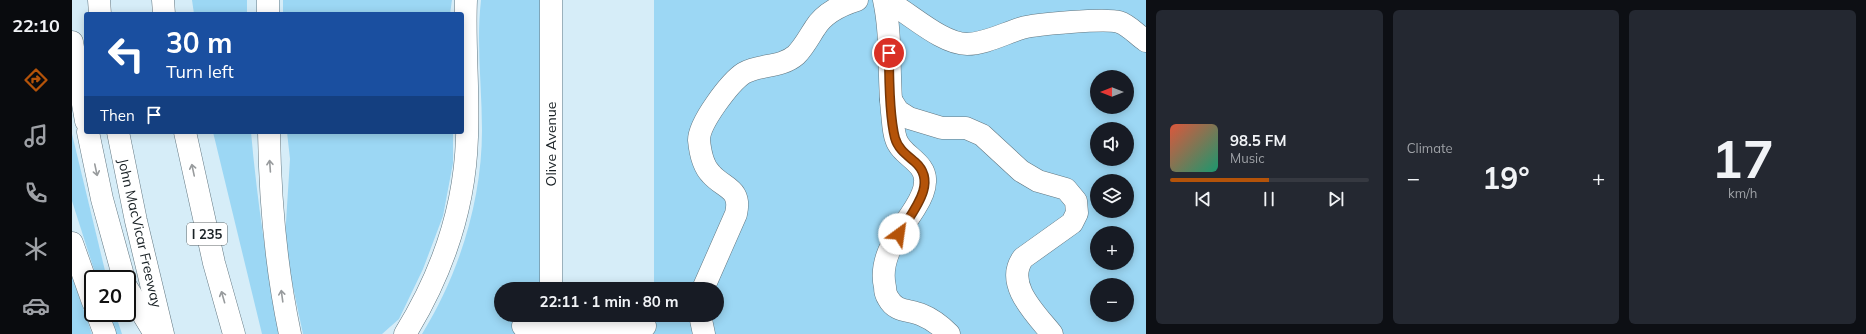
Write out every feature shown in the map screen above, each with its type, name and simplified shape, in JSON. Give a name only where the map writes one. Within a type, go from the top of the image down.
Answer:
[{"type":"main road","points":[[99,0],[100,12]]},
{"type":"main road","points":[[163,0],[164,12]]},
{"type":"main road","points":[[268,0],[268,12]]},
{"type":"main road","points":[[405,334],[423,303],[446,252],[462,191],[466,166],[468,135],[464,36],[466,0]]},
{"type":"main road","name":"Olive Avenue","points":[[551,0],[551,282]]},
{"type":"main road","points":[[707,282],[736,214],[738,204],[736,195],[710,174],[702,160],[699,138],[705,121],[731,84],[745,72],[781,64],[794,56],[803,48],[816,26],[834,10],[844,4],[857,0]]},
{"type":"main road","points":[[884,0],[899,7],[930,29],[948,39],[966,44],[1024,28],[1046,24],[1113,21],[1126,26],[1146,41]]},
{"type":"main road","points":[[884,0],[889,23],[889,82],[896,139],[901,149],[921,168],[925,175],[926,184],[920,198],[885,258],[882,275],[887,298],[894,307],[902,311],[920,314],[934,321],[949,334]]},
{"type":"main road","points":[[72,42],[84,110]]},
{"type":"main road","points":[[891,100],[898,111],[909,118],[942,128],[966,128],[982,135],[1022,171],[1038,180],[1066,189],[1076,202],[1077,213],[1072,223],[1023,258],[1018,265],[1015,275],[1020,291],[1052,334]]},
{"type":"main road","points":[[88,134],[102,199],[122,270]]},
{"type":"main road","name":"John MacVicar Freeway","points":[[118,134],[134,214],[164,334]]},
{"type":"main road","name":"I 235","points":[[185,134],[214,263],[234,334]]},
{"type":"main road","points":[[269,134],[275,238],[283,301],[290,334]]},
{"type":"main road","points":[[72,243],[84,277]]},
{"type":"main road","points":[[136,303],[155,334]]},
{"type":"main road","points":[[100,322],[105,334]]},
{"type":"main road","points":[[522,326],[545,322]]},
{"type":"main road","points":[[561,322],[632,329]]},
{"type":"main road","points":[[701,322],[704,334]]},
{"type":"shaded area","points":[[192,0],[247,0],[247,12],[194,12]]},
{"type":"shaded area","points":[[283,0],[452,0],[450,12],[283,12]]},
{"type":"shaded area","points":[[481,0],[542,0],[541,282],[494,282],[494,322],[533,322],[519,334],[422,334],[447,287],[457,262],[473,210],[478,183],[482,130],[479,49]]},
{"type":"shaded area","points":[[654,0],[1146,0],[1146,334],[654,334],[654,322],[724,322],[724,282],[654,282]]},
{"type":"shaded area","points":[[72,134],[105,270],[94,270],[72,201]]},
{"type":"shaded area","points":[[213,134],[251,134],[263,233],[280,334],[262,334]]},
{"type":"shaded area","points":[[287,134],[453,134],[453,163],[443,216],[423,269],[399,319],[382,334],[303,334],[289,268],[285,238],[290,159]]},
{"type":"shaded area","points":[[72,276],[84,311],[84,322],[88,322],[92,334],[72,334]]},
{"type":"shaded area","points":[[112,322],[118,322],[122,334],[116,334]]},
{"type":"route","points":[[889,53],[889,82],[896,139],[901,149],[921,168],[925,175],[926,184],[920,198],[899,234]]}]
